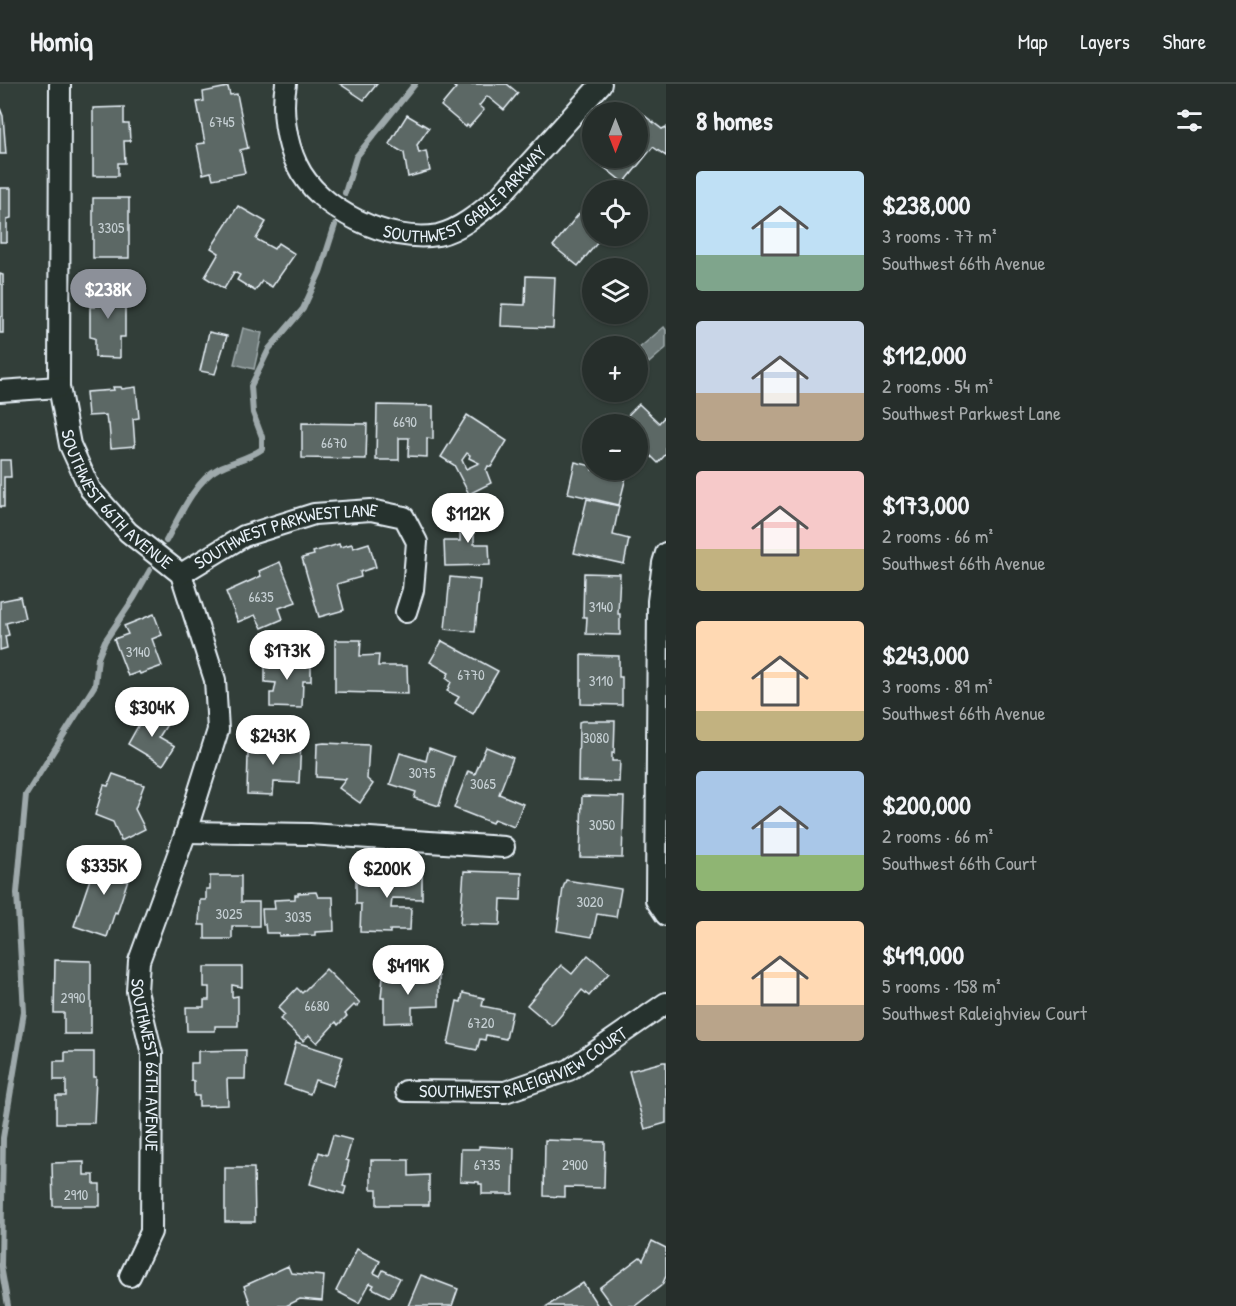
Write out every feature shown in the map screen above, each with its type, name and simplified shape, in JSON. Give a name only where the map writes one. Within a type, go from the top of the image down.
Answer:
[{"type":"street","name":"SOUTHWEST 66TH AVENUE","points":[[60,84],[59,387],[70,445],[90,489],[128,532],[181,574],[215,680],[218,730],[186,832],[139,961],[137,991],[152,1054],[151,1232],[130,1275]]},
{"type":"street","name":"SOUTHWEST GABLE PARKWAY","points":[[286,84],[284,108],[289,143],[297,166],[309,184],[324,199],[369,226],[389,233],[426,237],[453,230],[500,196],[601,84]]},
{"type":"street","points":[[0,391],[59,387]]},
{"type":"street","name":"SOUTHWEST PARKWEST LANE","points":[[181,574],[244,536],[314,514],[371,510],[404,517],[417,542],[413,590],[406,612]]},
{"type":"street","points":[[666,553],[658,601],[656,900],[666,915]]},
{"type":"street","points":[[186,832],[310,834],[504,847]]},
{"type":"street","name":"SOUTHWEST RALEIGHVIEW COURT","points":[[406,1091],[505,1092],[569,1070],[666,1003]]},
{"type":"shaded area","points":[[664,327],[666,348],[649,363],[648,362],[648,341]]},
{"type":"shaded area","points":[[243,328],[262,333],[254,369],[234,364]]},
{"type":"building","points":[[340,84],[377,84],[364,100]]},
{"type":"building","points":[[456,84],[507,84],[518,93],[504,110],[487,96],[479,106],[484,110],[469,127],[467,125],[466,127],[441,106],[456,88],[454,87]]},
{"type":"building","points":[[228,87],[230,95],[237,94],[248,148],[240,150],[245,173],[213,179],[211,172],[203,174],[197,144],[205,143],[197,102],[204,101],[203,92]]},
{"type":"building","points":[[124,107],[124,124],[129,124],[130,141],[124,141],[125,163],[118,163],[118,176],[93,176],[93,108]]},
{"type":"building","points":[[0,108],[3,116],[6,154],[0,154]]},
{"type":"building","points":[[407,115],[429,128],[417,145],[419,153],[426,151],[430,171],[408,177],[404,153],[389,144]]},
{"type":"building","points":[[648,118],[662,129],[666,127],[666,156],[653,147],[648,153]]},
{"type":"building","points":[[605,168],[636,168],[626,180],[620,180]]},
{"type":"building","points":[[0,188],[11,188],[11,218],[7,219],[7,242],[0,242]]},
{"type":"building","points":[[93,198],[129,198],[129,258],[93,258]]},
{"type":"building","points":[[238,206],[266,222],[256,239],[274,249],[278,243],[295,254],[272,287],[262,281],[255,291],[237,280],[240,275],[234,272],[224,289],[205,277],[219,253],[211,248]]},
{"type":"building","points":[[582,210],[582,246],[595,246],[585,258],[582,258],[578,266],[553,246]]},
{"type":"building","points":[[0,274],[3,275],[3,333],[0,333]]},
{"type":"building","points":[[526,276],[555,277],[553,328],[501,326],[502,304],[525,305]]},
{"type":"building","points":[[95,285],[125,285],[125,337],[120,337],[120,358],[95,357],[95,338],[90,337],[90,307],[95,307]]},
{"type":"building","points":[[209,332],[227,336],[215,374],[200,371]]},
{"type":"building","points":[[113,387],[122,389],[136,387],[139,418],[133,419],[135,446],[111,448],[106,415],[88,416],[86,392],[114,390]]},
{"type":"building","points":[[639,404],[659,423],[666,415],[666,454],[658,463],[648,453],[648,414],[629,414]]},
{"type":"building","points":[[377,405],[433,406],[433,439],[427,438],[427,457],[408,456],[409,438],[399,438],[399,460],[376,460]]},
{"type":"building","points":[[467,415],[507,441],[491,467],[488,466],[486,470],[491,483],[469,494],[454,465],[441,457]],"holes":[[[467,453],[470,455],[469,458],[479,463],[466,469],[462,460]]]},
{"type":"building","points":[[302,423],[367,424],[366,459],[302,458]]},
{"type":"building","points":[[0,460],[10,460],[11,477],[4,477],[4,507],[0,507]]},
{"type":"building","points":[[575,462],[582,464],[582,480],[625,480],[619,505],[568,493]]},
{"type":"building","points":[[587,499],[619,506],[613,535],[629,539],[624,564],[574,553]]},
{"type":"building","points":[[460,515],[488,515],[488,530],[474,530],[474,544],[489,544],[490,565],[445,566],[444,541],[460,541]]},
{"type":"building","points":[[369,543],[376,567],[360,572],[361,577],[337,584],[344,610],[319,617],[302,558],[339,544],[340,547],[352,544],[353,548]]},
{"type":"building","points":[[280,562],[296,602],[279,608],[283,619],[262,628],[255,615],[238,622],[226,592],[261,576],[259,571]]},
{"type":"building","points":[[584,573],[620,574],[618,614],[620,614],[620,635],[586,634],[587,617],[583,617]]},
{"type":"building","points":[[450,577],[480,580],[475,632],[445,629]]},
{"type":"building","points":[[20,597],[25,618],[6,623],[9,635],[5,636],[7,648],[0,650],[0,601]]},
{"type":"building","points":[[154,614],[162,635],[152,639],[162,666],[128,676],[114,639],[128,634],[124,626]]},
{"type":"building","points":[[335,640],[361,640],[360,656],[379,655],[378,666],[407,666],[408,694],[335,692]]},
{"type":"building","points":[[442,641],[498,671],[473,714],[455,703],[459,697],[447,691],[451,682],[446,678],[449,673],[430,662]]},
{"type":"building","points":[[581,655],[619,656],[622,705],[581,704]]},
{"type":"building","points":[[292,658],[292,661],[311,663],[311,681],[303,681],[302,708],[270,707],[270,693],[274,693],[276,683],[265,682],[265,659]]},
{"type":"building","points":[[147,710],[168,723],[159,737],[175,746],[163,765],[128,744]]},
{"type":"building","points":[[615,721],[612,761],[620,761],[619,782],[578,781],[579,722]]},
{"type":"building","points":[[259,740],[301,741],[299,783],[274,782],[273,795],[247,794],[248,754],[258,754]]},
{"type":"building","points":[[317,744],[369,745],[367,779],[373,784],[360,803],[339,788],[346,779],[316,777]]},
{"type":"building","points":[[486,747],[513,758],[499,794],[523,804],[514,827],[494,819],[492,823],[454,808],[468,771],[475,774]]},
{"type":"building","points":[[429,748],[454,757],[439,806],[414,798],[416,792],[390,784],[400,753],[426,761]]},
{"type":"building","points":[[113,774],[144,785],[135,809],[145,829],[121,841],[113,822],[95,815],[104,785],[108,786]]},
{"type":"building","points":[[582,796],[624,797],[622,858],[580,857]]},
{"type":"building","points":[[110,853],[134,861],[107,937],[74,926],[92,873],[102,876]]},
{"type":"building","points":[[390,868],[422,869],[422,899],[392,898],[391,908],[411,908],[410,930],[390,930],[390,933],[360,932],[361,904],[356,904],[356,873],[390,873]]},
{"type":"building","points":[[464,871],[522,873],[521,900],[501,899],[500,925],[460,924]]},
{"type":"building","points":[[210,876],[241,876],[241,902],[259,902],[259,926],[232,926],[232,939],[205,939],[205,925],[199,925],[200,900],[206,900],[206,889],[210,889]]},
{"type":"building","points":[[566,880],[621,889],[616,917],[597,914],[592,937],[557,931]]},
{"type":"building","points":[[316,892],[318,897],[333,897],[334,931],[315,932],[315,935],[279,936],[279,933],[266,933],[262,909],[275,909],[274,900],[295,899],[298,893]]},
{"type":"building","points":[[588,955],[609,973],[589,996],[582,990],[552,1026],[527,1005],[561,965],[572,974]]},
{"type":"building","points":[[55,960],[91,961],[91,1034],[64,1034],[64,1013],[54,1013]]},
{"type":"building","points":[[204,967],[242,967],[242,987],[232,985],[232,997],[238,996],[238,1026],[215,1026],[215,1031],[187,1031],[186,1007],[204,1007],[204,1000],[209,1000],[209,987],[204,987]]},
{"type":"building","points":[[326,969],[360,1003],[356,1007],[354,1005],[345,1014],[347,1016],[338,1025],[336,1022],[317,1043],[309,1035],[303,1041],[280,1019],[285,1015],[278,1008],[297,988],[302,993]]},
{"type":"building","points":[[383,976],[439,976],[439,1006],[412,1007],[412,1022],[384,1023],[384,998],[381,998]]},
{"type":"building","points":[[463,993],[484,998],[482,1006],[512,1012],[506,1039],[486,1035],[485,1040],[480,1039],[477,1050],[448,1044],[457,1001],[461,1002]]},
{"type":"building","points":[[296,1042],[343,1057],[333,1086],[315,1080],[310,1094],[284,1085]]},
{"type":"building","points":[[246,1050],[245,1079],[227,1079],[228,1105],[199,1106],[199,1096],[194,1096],[194,1081],[191,1080],[191,1063],[198,1063],[198,1051]]},
{"type":"building","points":[[65,1052],[94,1052],[94,1077],[96,1077],[94,1123],[56,1123],[56,1096],[66,1096],[66,1080],[54,1080],[54,1061],[65,1061]]},
{"type":"building","points":[[666,1062],[666,1123],[645,1129],[629,1071]]},
{"type":"building","points":[[333,1135],[352,1140],[346,1160],[349,1161],[343,1186],[346,1187],[344,1194],[310,1184],[319,1152],[327,1155]]},
{"type":"building","points":[[545,1140],[605,1142],[604,1188],[565,1187],[565,1197],[544,1196]]},
{"type":"building","points":[[479,1146],[514,1148],[513,1194],[482,1194],[482,1184],[479,1182],[460,1181],[461,1149],[479,1149]]},
{"type":"building","points":[[371,1160],[409,1160],[409,1176],[429,1175],[429,1205],[377,1205],[377,1189],[371,1189]]},
{"type":"building","points":[[84,1162],[84,1175],[94,1175],[94,1184],[100,1184],[100,1206],[53,1206],[52,1163]]},
{"type":"building","points":[[225,1168],[254,1168],[255,1222],[225,1222]]},
{"type":"building","points":[[652,1241],[666,1248],[666,1276],[662,1285],[635,1306],[612,1306],[599,1288],[640,1257],[643,1260]]},
{"type":"building","points":[[357,1249],[380,1261],[374,1273],[380,1276],[383,1270],[400,1278],[390,1297],[372,1288],[374,1285],[370,1283],[359,1303],[336,1291]]},
{"type":"building","points":[[288,1266],[291,1273],[324,1276],[322,1301],[300,1299],[286,1306],[251,1306],[244,1286]]},
{"type":"building","points":[[421,1275],[458,1289],[452,1306],[408,1306]]},
{"type":"building","points":[[583,1283],[598,1306],[547,1306]]},
{"type":"waterway","points":[[345,193],[356,157],[415,84]]},
{"type":"waterway","points":[[166,541],[202,481],[219,468],[262,449],[262,437],[253,413],[251,386],[269,349],[303,309],[320,272],[335,225]]},
{"type":"waterway","points":[[8,1306],[1,1266],[3,1138],[24,1012],[17,893],[26,795],[95,685],[98,658],[105,641],[150,570]]}]
